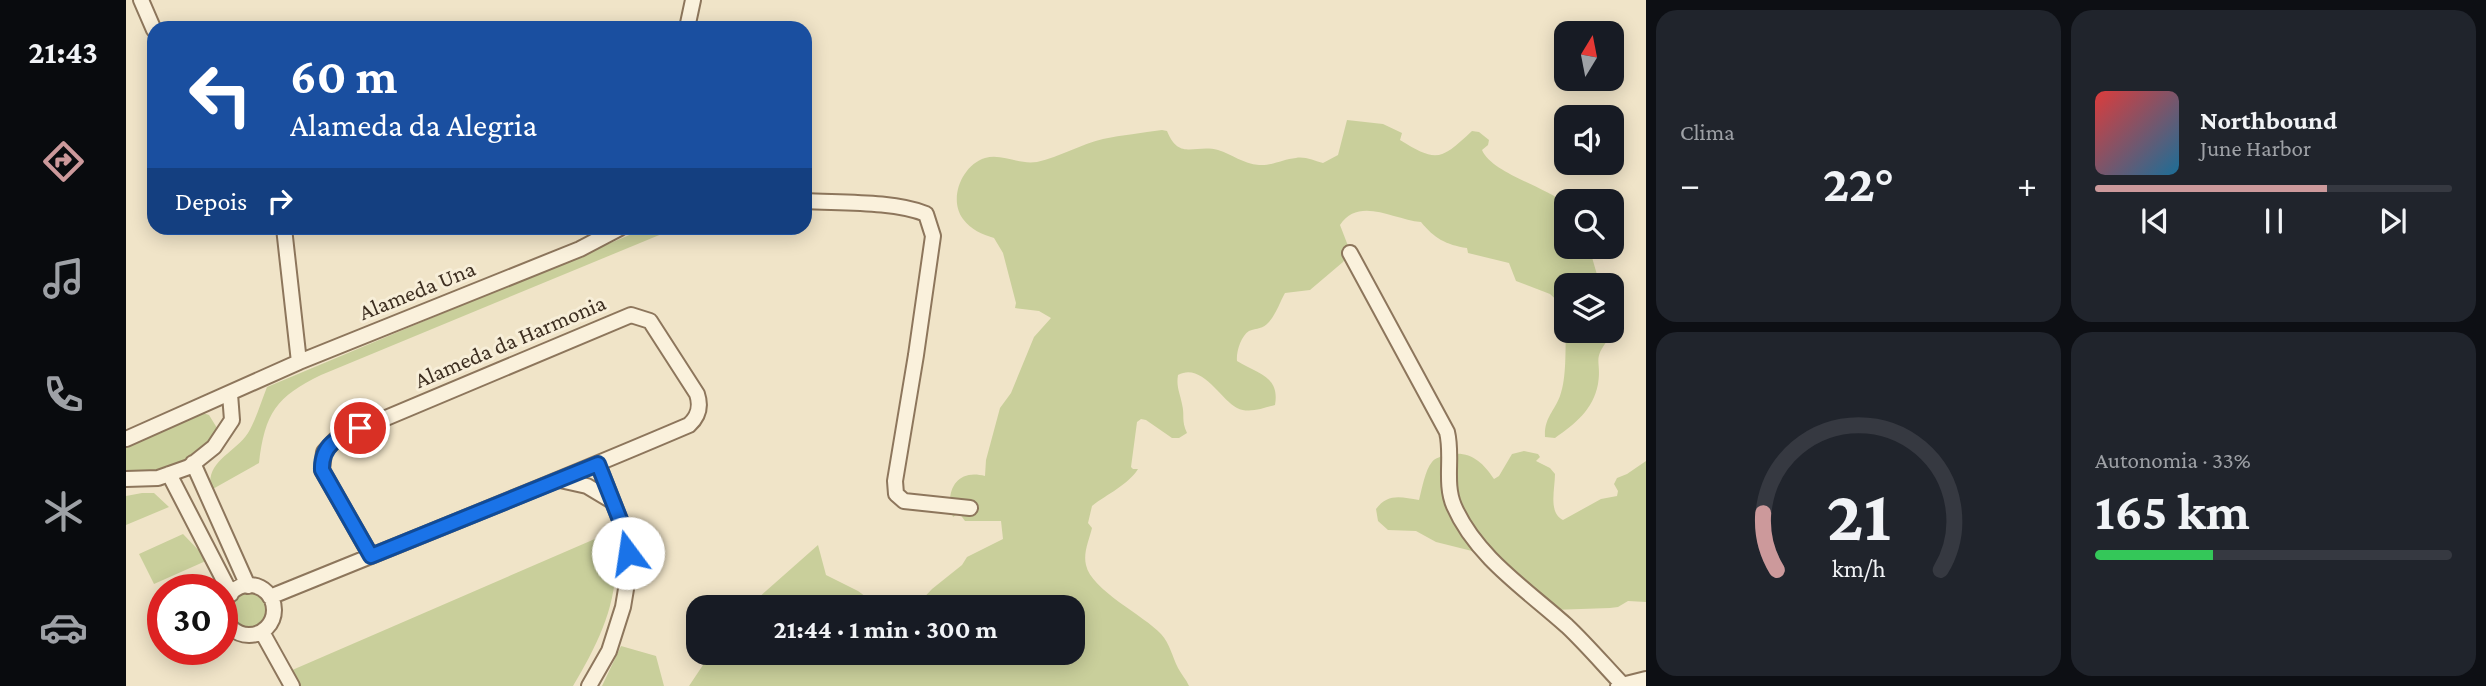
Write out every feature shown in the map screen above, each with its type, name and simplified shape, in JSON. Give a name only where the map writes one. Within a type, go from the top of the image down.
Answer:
[{"type":"street","points":[[141,0],[150,21]]},
{"type":"street","points":[[688,21],[693,0]]},
{"type":"street","points":[[812,201],[876,205],[918,210],[926,214],[933,236],[895,481],[896,494],[904,500],[970,508]]},
{"type":"street","points":[[285,235],[299,362]]},
{"type":"street","name":"Alameda Una","points":[[126,439],[299,362],[580,249],[607,235]]},
{"type":"street","points":[[1350,253],[1447,432],[1450,443],[1452,503],[1464,524],[1495,563],[1567,627],[1620,685],[1646,679]]},
{"type":"street","name":"Alameda da Harmonia","points":[[371,556],[322,470],[324,452],[336,439],[631,315],[650,321],[697,394],[700,407],[689,425],[598,464]]},
{"type":"street","points":[[126,479],[158,478],[169,474],[193,463],[214,447],[232,420],[230,394]]},
{"type":"street","points":[[193,463],[248,586]]},
{"type":"street","points":[[270,597],[598,464],[626,535],[629,571],[623,607],[609,651],[589,686]]},
{"type":"street","points":[[169,474],[220,574]]},
{"type":"street","points":[[560,480],[587,486],[611,501]]},
{"type":"street","points":[[183,501],[187,493],[197,489],[206,492]]},
{"type":"street","points":[[203,540],[223,531]]},
{"type":"street","points":[[238,590],[248,586],[261,588],[270,597],[274,615],[262,632],[249,635],[238,632]]},
{"type":"street","points":[[262,632],[292,686]]},
{"type":"green space","points":[[1347,120],[1383,124],[1402,133],[1400,140],[1431,155],[1445,153],[1472,131],[1479,132],[1489,140],[1482,150],[1496,166],[1554,196],[1554,259],[1592,259],[1597,273],[1554,273],[1554,298],[1516,281],[1509,263],[1468,253],[1467,248],[1447,243],[1421,222],[1378,212],[1357,212],[1348,216],[1340,225],[1350,251],[1343,262],[1310,290],[1285,293],[1269,322],[1249,331],[1240,344],[1237,361],[1271,382],[1276,395],[1275,405],[1242,410],[1203,377],[1187,372],[1178,375],[1187,433],[1179,438],[1172,438],[1146,420],[1137,422],[1131,467],[1138,469],[1123,485],[1092,506],[1088,523],[1092,528],[1085,560],[1090,574],[1098,584],[1161,634],[1189,686],[689,686],[703,665],[1085,665],[1085,595],[926,595],[962,565],[967,557],[1003,539],[1001,521],[965,521],[959,513],[953,517],[950,499],[955,484],[960,479],[975,474],[985,476],[986,460],[1000,408],[1011,393],[1034,337],[1051,318],[1039,311],[1015,308],[1003,253],[994,238],[970,226],[959,211],[957,193],[964,175],[985,158],[1037,162],[1103,139],[1162,130],[1167,131],[1182,149],[1218,150],[1259,165],[1299,158],[1323,163],[1338,155]]},
{"type":"green space","points":[[629,235],[659,235],[306,383],[275,408],[265,431],[259,463],[211,490],[212,472],[222,458],[248,433],[267,387]]},
{"type":"green space","points":[[1566,343],[1606,343],[1598,360],[1596,393],[1587,409],[1576,422],[1555,438],[1545,437],[1548,420],[1558,402],[1565,372]]},
{"type":"green space","points":[[200,412],[209,415],[217,428],[213,439],[204,448],[193,456],[165,467],[126,474],[126,447]]},
{"type":"green space","points":[[1524,451],[1538,454],[1540,457],[1536,461],[1550,468],[1555,474],[1555,512],[1563,520],[1601,499],[1617,496],[1618,491],[1614,484],[1617,478],[1646,461],[1646,602],[1628,601],[1610,608],[1552,610],[1527,597],[1472,551],[1436,542],[1416,531],[1388,530],[1378,521],[1376,509],[1385,500],[1395,497],[1419,500],[1427,470],[1437,458],[1462,454],[1474,458],[1494,479],[1499,476],[1512,454]]},
{"type":"green space","points":[[154,493],[169,507],[126,525],[126,496]]},
{"type":"green space","points":[[611,532],[615,553],[613,593],[593,650],[573,686],[298,686],[290,671]]},
{"type":"green space","points":[[183,534],[208,560],[176,574],[149,574],[139,554]]},
{"type":"green space","points":[[818,545],[826,575],[864,595],[762,595]]},
{"type":"green space","points":[[243,593],[257,593],[267,603],[267,617],[263,623],[250,628],[238,624],[238,596]]},
{"type":"green space","points":[[621,646],[656,656],[664,686],[602,686]]},
{"type":"route","points":[[360,428],[329,445],[324,452],[322,470],[371,556],[598,464],[626,535],[628,553]]}]
